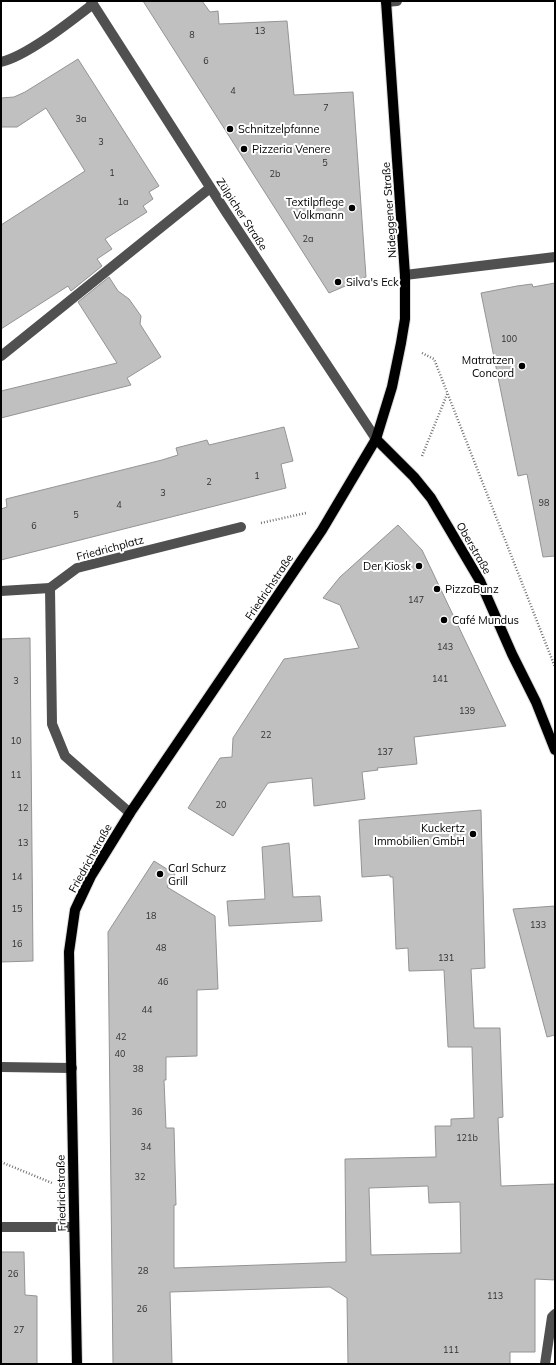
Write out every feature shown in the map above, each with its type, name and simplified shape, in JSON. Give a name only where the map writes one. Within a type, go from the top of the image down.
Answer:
[{"type":"main road","name":"Nideggener Straße","points":[[376,439],[392,387],[405,319],[405,274],[390,1]]},
{"type":"main road","name":"Oberstraße","points":[[376,439],[414,477],[431,498],[480,581],[512,654],[536,702],[555,750]]},
{"type":"main road","name":"Friedrichstraße","points":[[78,1364],[73,1192],[69,952],[75,910],[91,876],[130,813],[201,710],[337,506],[376,439]]},
{"type":"street","points":[[1,62],[12,60],[69,23],[92,3]]},
{"type":"street","name":"Zülpicher Straße","points":[[92,3],[210,188],[376,439]]},
{"type":"street","points":[[1,356],[210,188]]},
{"type":"street","points":[[405,274],[555,257]]},
{"type":"street","name":"Friedrichplatz","points":[[50,588],[77,568],[240,527]]},
{"type":"street","points":[[1,591],[50,588],[52,724],[65,756],[130,813]]},
{"type":"street","points":[[1,1067],[72,1068]]},
{"type":"street","points":[[1,1227],[74,1227]]},
{"type":"street","points":[[545,1364],[552,1317],[555,1314]]},
{"type":"path","points":[[401,343],[434,359],[555,667]]},
{"type":"path","points":[[414,477],[448,392]]},
{"type":"path","points":[[240,527],[337,506]]},
{"type":"path","points":[[1,1162],[73,1192]]},
{"type":"building","points":[[143,1],[202,1],[210,12],[218,11],[219,24],[287,21],[294,95],[353,92],[366,277],[329,293]]},
{"type":"building","points":[[78,59],[159,186],[149,192],[153,199],[143,206],[147,212],[105,239],[112,249],[97,259],[102,266],[71,291],[68,286],[1,329],[1,225],[85,171],[46,108],[17,127],[1,127],[1,98],[14,97],[25,92]]},
{"type":"building","points":[[109,277],[118,291],[129,299],[141,316],[140,324],[161,357],[127,378],[131,385],[1,418],[1,391],[117,363],[78,302]]},
{"type":"building","points":[[555,283],[555,556],[543,557],[527,474],[518,476],[481,293],[517,286],[532,284],[533,287]]},
{"type":"building","points":[[284,427],[293,461],[281,464],[286,488],[1,560],[1,509],[7,507],[6,499],[162,460],[178,455],[176,448],[207,440],[209,445]]},
{"type":"building","points":[[398,525],[422,550],[506,726],[414,737],[417,764],[377,768],[378,770],[362,772],[365,799],[314,806],[312,778],[268,783],[233,836],[188,808],[220,758],[232,757],[233,738],[284,659],[359,648],[340,605],[323,598],[340,577]]},
{"type":"building","points":[[30,638],[33,961],[1,962],[1,639]]},
{"type":"building","points":[[481,810],[485,968],[471,969],[474,1028],[500,1028],[503,1117],[498,1118],[501,1186],[555,1184],[555,1280],[535,1279],[535,1352],[510,1352],[510,1364],[348,1364],[347,1298],[330,1287],[170,1292],[172,1364],[113,1364],[108,932],[154,861],[175,874],[167,887],[215,916],[218,989],[197,990],[197,1056],[166,1057],[166,1080],[164,1080],[166,1128],[174,1128],[176,1205],[174,1205],[174,1268],[346,1262],[345,1159],[436,1157],[435,1126],[451,1126],[451,1119],[474,1118],[472,1047],[448,1047],[444,970],[409,971],[408,948],[396,949],[393,877],[390,877],[390,875],[362,877],[359,820]],"holes":[[[428,1186],[429,1203],[460,1202],[461,1253],[371,1255],[369,1188]]]},
{"type":"building","points":[[289,843],[293,897],[320,896],[322,921],[229,926],[227,901],[265,899],[262,847]]},
{"type":"building","points":[[555,906],[555,1035],[547,1037],[513,909]]},
{"type":"building","points":[[1,1252],[24,1252],[25,1295],[37,1296],[37,1364],[1,1364]]},
{"type":"place","name":"Schnitzelpfanne","points":[[230,129]]},
{"type":"place","name":"Pizzeria Venere","points":[[244,149]]},
{"type":"place","name":"Textilpflege Volkmann","points":[[352,208]]},
{"type":"place","name":"Silva's Eck","points":[[338,282]]},
{"type":"place","name":"Matratzen Concord","points":[[522,366]]},
{"type":"place","name":"Der Kiosk","points":[[419,566]]},
{"type":"place","name":"PizzaBunz","points":[[437,589]]},
{"type":"place","name":"Café Mundus","points":[[444,620]]},
{"type":"place","name":"Kuckertz Immobilien GmbH","points":[[473,834]]},
{"type":"place","name":"Carl Schurz Grill","points":[[160,874]]}]
